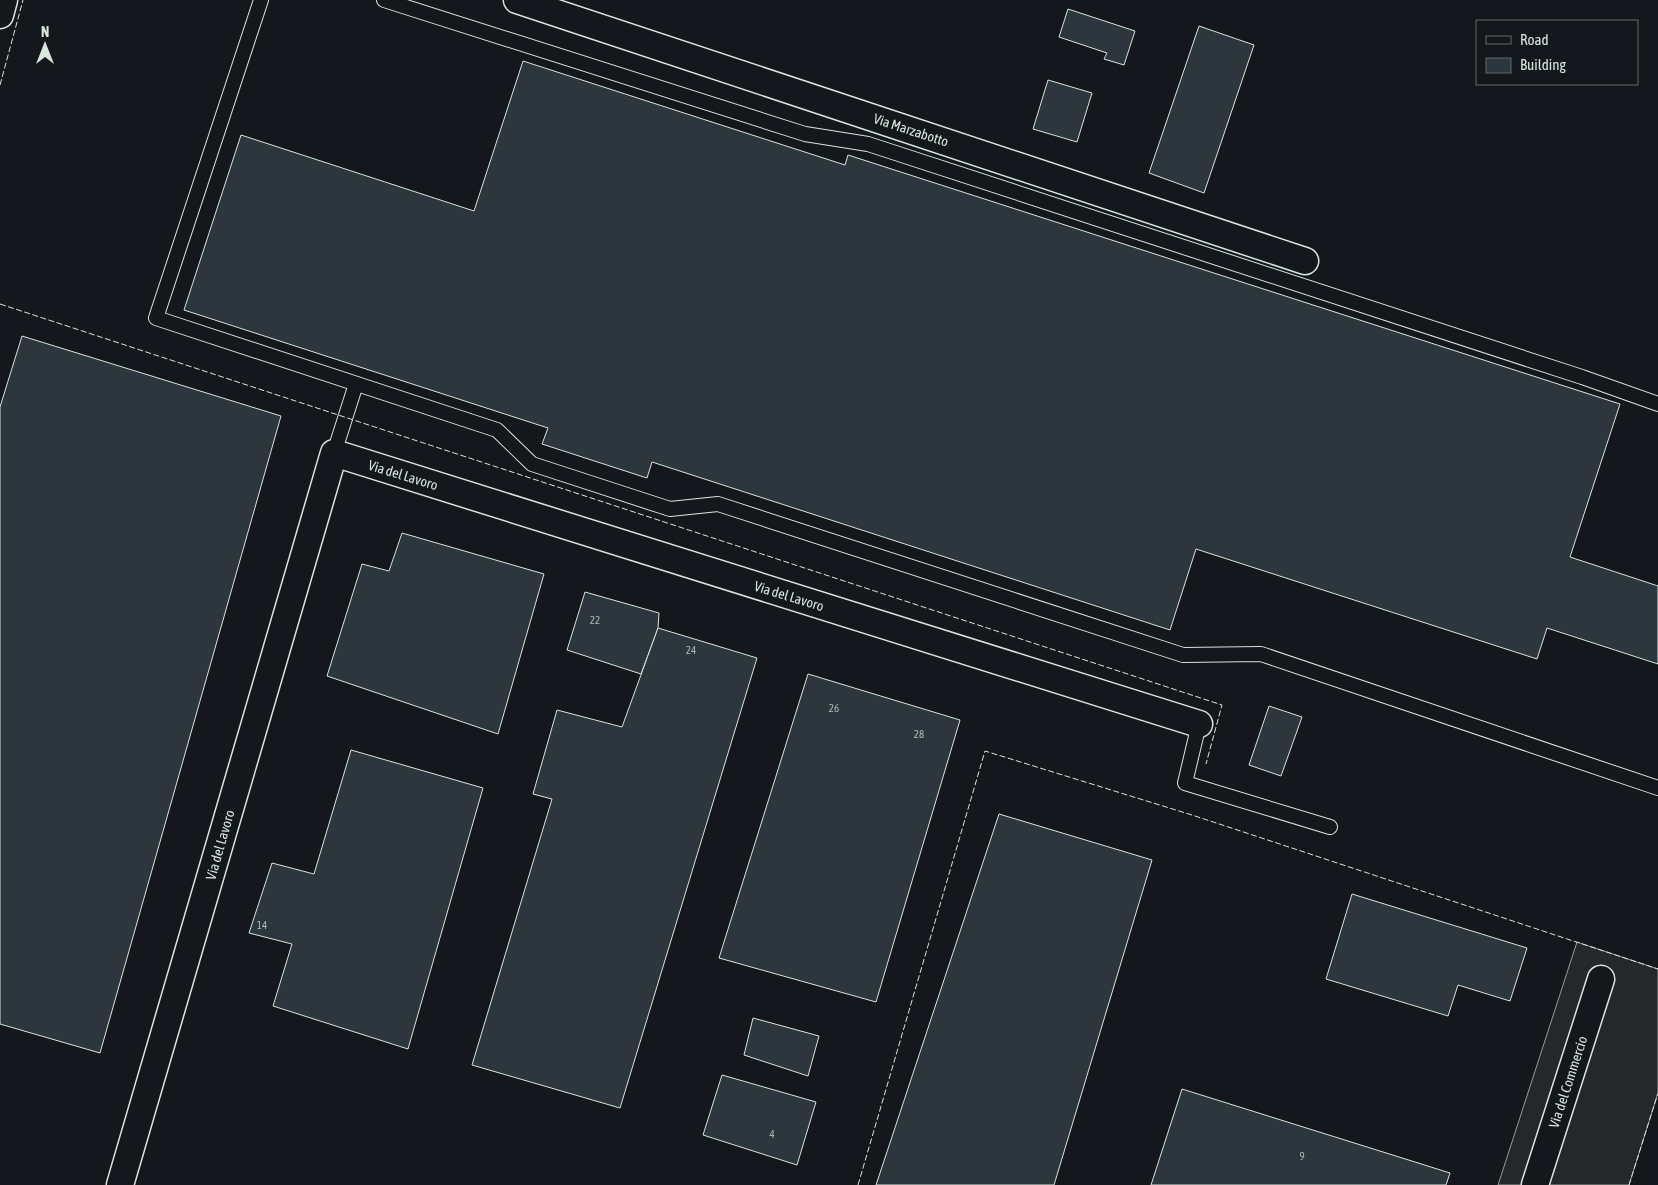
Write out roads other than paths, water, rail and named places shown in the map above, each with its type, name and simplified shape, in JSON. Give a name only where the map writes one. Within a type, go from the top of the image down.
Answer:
[{"type":"street","points":[[0,14],[4,0]]},
{"type":"street","name":"Via Marzabotto","points":[[517,0],[1305,261]]},
{"type":"street","name":"Via del Lavoro","points":[[120,1185],[334,453],[1199,724]]},
{"type":"street","name":"Via del Commercio","points":[[1535,1185],[1601,979]]},
{"type":"lane","points":[[261,0],[156,318],[497,430],[532,464],[670,509],[718,504],[1183,654],[1261,654],[1658,788]]},
{"type":"lane","points":[[384,0],[805,134],[868,144],[1572,374],[1658,404]]},
{"type":"lane","points":[[334,453],[356,384]]},
{"type":"lane","points":[[1199,724],[1185,783],[1330,827]]}]
